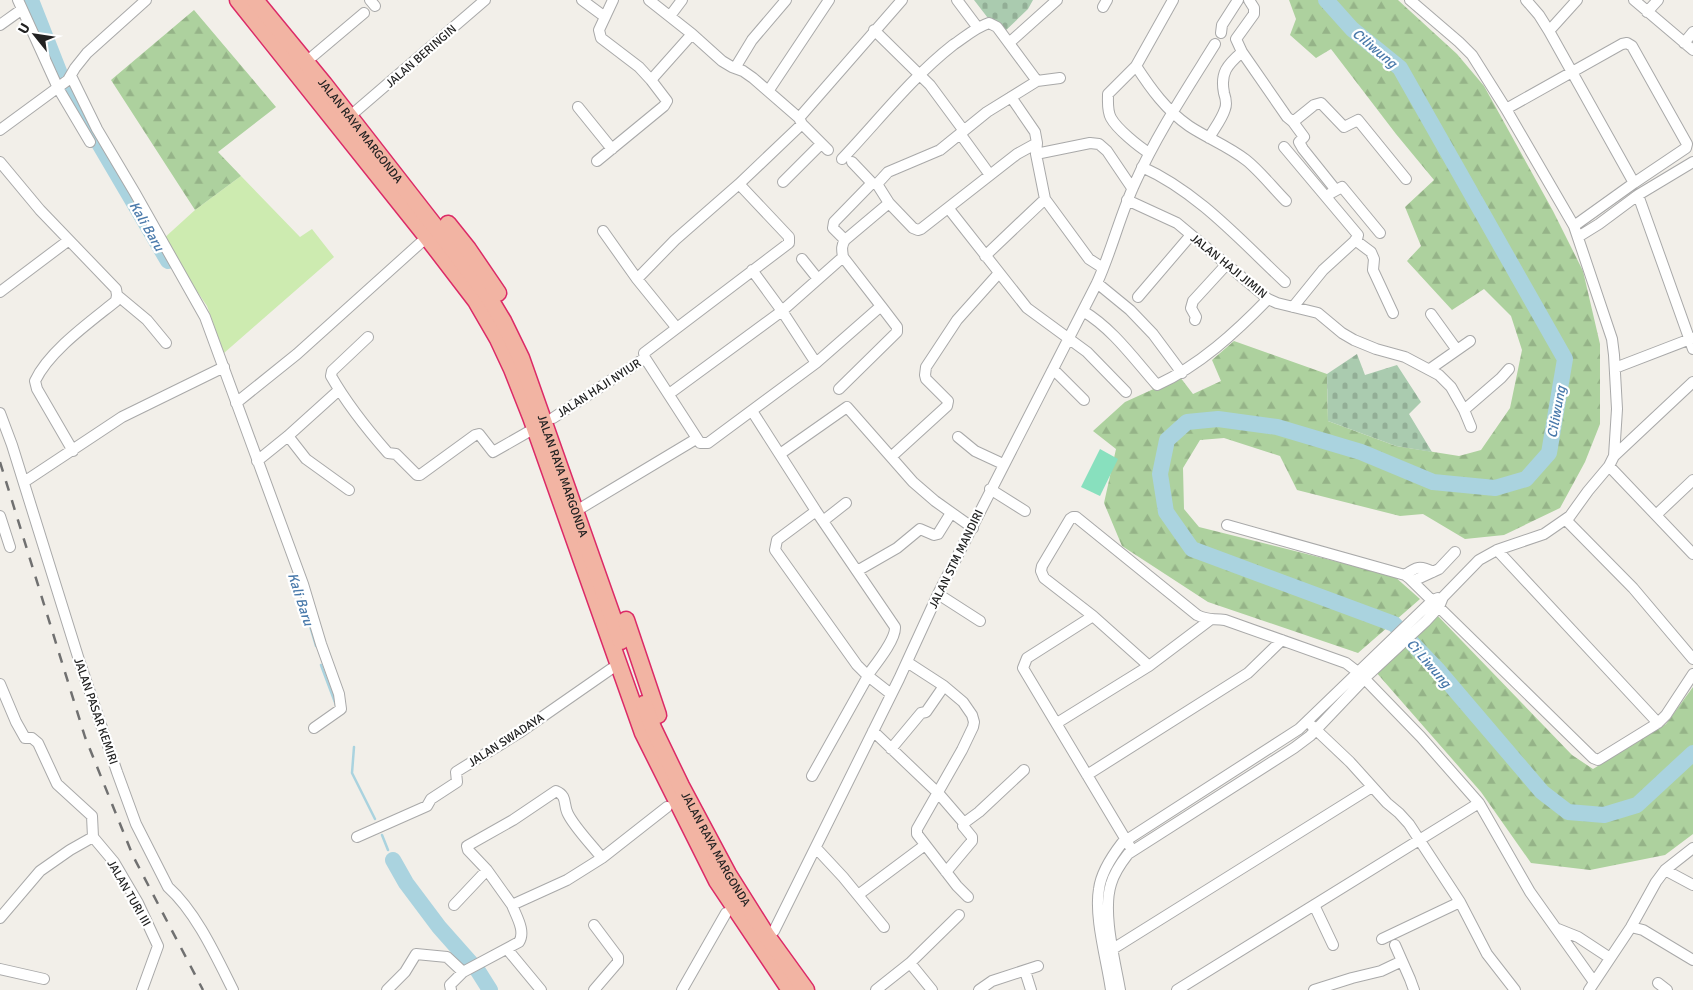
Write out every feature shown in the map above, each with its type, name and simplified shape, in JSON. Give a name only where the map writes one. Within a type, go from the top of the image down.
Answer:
[{"type":"highway","name":"JALAN RAYA MARGONDA","points":[[227,0],[476,301],[581,509],[648,730],[667,807],[786,985]]},
{"type":"highway","name":"JALAN RAYA MARGONDA","points":[[238,0],[424,240]]},
{"type":"highway","name":"JALAN RAYA MARGONDA","points":[[255,0],[463,252]]},
{"type":"highway","name":"JALAN RAYA MARGONDA","points":[[268,0],[356,111],[463,252],[516,345],[536,422],[611,669],[731,872],[806,990]]},
{"type":"highway","name":"JALAN RAYA MARGONDA","points":[[536,422],[648,730],[698,856],[726,913],[764,965],[786,985]]},
{"type":"highway","name":"JALAN RAYA MARGONDA","points":[[771,933],[815,990]]},
{"type":"street","points":[[0,130],[70,78],[87,53],[146,0]]},
{"type":"street","name":"JALAN BERINGIN","points":[[356,111],[485,0]]},
{"type":"street","points":[[582,0],[605,16]]},
{"type":"street","points":[[597,161],[666,103],[665,96],[651,80],[628,58],[601,38],[599,30],[613,0]]},
{"type":"street","points":[[649,0],[722,61],[748,73],[769,90],[801,121],[824,147],[783,182]]},
{"type":"street","points":[[670,16],[682,0]]},
{"type":"street","points":[[735,68],[752,40],[786,0]]},
{"type":"street","points":[[769,90],[829,0]]},
{"type":"street","points":[[637,279],[675,240],[739,184],[801,121],[874,30],[902,0]]},
{"type":"street","points":[[957,0],[978,28]]},
{"type":"street","points":[[1009,43],[1057,0]]},
{"type":"street","points":[[1149,153],[1135,144],[1111,119],[1108,94],[1136,66],[1173,0]]},
{"type":"street","points":[[1221,33],[1222,25],[1238,0]]},
{"type":"street","points":[[1249,0],[1254,8],[1254,14],[1236,39],[1242,52],[1282,110],[1304,137],[1299,142],[1303,149],[1335,189]]},
{"type":"street","points":[[1410,0],[1472,55],[1506,109],[1574,226],[1612,339],[1616,409],[1614,456]]},
{"type":"street","points":[[1526,0],[1539,15],[1549,31],[1634,183]]},
{"type":"street","points":[[1549,31],[1577,0]]},
{"type":"street","points":[[1634,0],[1693,50]]},
{"type":"street","points":[[1647,12],[1658,0]]},
{"type":"street","points":[[0,25],[19,5],[59,87],[90,142]]},
{"type":"street","points":[[313,56],[364,13]]},
{"type":"street","points":[[846,240],[832,226],[872,184],[847,160],[919,74],[945,51],[978,28],[989,23],[997,26],[1037,81]]},
{"type":"street","points":[[874,30],[930,85],[990,175]]},
{"type":"street","points":[[1684,43],[1693,32]]},
{"type":"street","points":[[651,80],[692,34]]},
{"type":"street","points":[[1506,109],[1622,44],[1627,43],[1632,46],[1687,144],[1686,148],[1683,152],[1634,183],[1574,226]]},
{"type":"street","name":"JALAN STM MANDIRI","points":[[771,933],[816,848],[990,489],[1104,268],[1127,200],[1142,167],[1215,44]]},
{"type":"street","points":[[1209,138],[1225,109],[1226,102],[1222,83],[1224,73],[1230,63],[1242,52]]},
{"type":"street","points":[[1136,66],[1159,100],[1173,114],[1248,161],[1286,201]]},
{"type":"street","points":[[70,78],[96,129],[205,317],[303,584],[339,694],[337,712],[314,728]]},
{"type":"street","points":[[1037,143],[1017,154],[949,209],[918,230],[889,203],[877,184],[888,172],[937,152],[1011,97],[1037,81],[1060,78]]},
{"type":"street","points":[[1011,97],[1035,132],[1036,154],[1045,199],[1089,259],[1104,268]]},
{"type":"street","points":[[1293,122],[1321,102],[1344,127],[1358,120],[1406,179]]},
{"type":"street","points":[[578,107],[612,149]]},
{"type":"street","points":[[1036,154],[1090,143],[1098,144],[1107,151],[1133,187]]},
{"type":"street","points":[[1284,147],[1358,235],[1323,270],[1293,307]]},
{"type":"street","points":[[0,162],[40,210],[116,289],[116,301],[58,351],[40,371],[35,381],[37,389],[73,451]]},
{"type":"street","points":[[1578,237],[1638,195],[1693,162]]},
{"type":"street","points":[[1142,167],[1164,178],[1202,206],[1285,282]]},
{"type":"street","name":"JALAN HAJI NYIUR","points":[[340,390],[368,431],[388,453],[396,454],[417,475],[420,475],[475,435],[479,434],[492,452],[536,422],[645,358],[644,353],[646,351],[676,327],[787,246],[790,237],[739,184]]},
{"type":"street","points":[[1326,196],[1335,189],[1342,187],[1380,233]]},
{"type":"street","points":[[1615,368],[1692,342],[1638,195]]},
{"type":"street","points":[[986,256],[1045,199]]},
{"type":"street","name":"JALAN HAJI JIMIN","points":[[1127,200],[1172,220],[1268,299],[1318,313],[1342,333],[1354,340],[1376,349],[1405,357],[1430,369],[1451,387],[1471,426]]},
{"type":"street","points":[[839,389],[897,332],[897,327],[844,257],[842,244],[889,203]]},
{"type":"street","points":[[949,209],[1027,308],[1087,352],[1126,392]]},
{"type":"street","points":[[603,231],[637,279],[676,327]]},
{"type":"street","points":[[1138,297],[1190,235]]},
{"type":"street","points":[[0,292],[69,240]]},
{"type":"street","points":[[236,403],[297,354],[424,240]]},
{"type":"street","points":[[1355,240],[1371,252],[1374,259],[1373,270],[1392,313]]},
{"type":"street","points":[[669,394],[782,311],[844,257]]},
{"type":"street","points":[[802,259],[818,279]]},
{"type":"street","points":[[1195,320],[1196,317],[1191,308],[1193,302],[1226,265]]},
{"type":"street","points":[[752,270],[816,363]]},
{"type":"street","points":[[891,457],[947,406],[948,401],[926,379],[926,367],[957,320],[999,273]]},
{"type":"street","points":[[1096,282],[1130,310],[1153,334],[1182,373]]},
{"type":"street","points":[[117,295],[146,320],[166,343]]},
{"type":"street","points":[[1083,311],[1109,331],[1157,385],[1182,373],[1231,335],[1268,299]]},
{"type":"street","points":[[645,358],[696,439],[700,443],[708,443],[816,363],[881,306]]},
{"type":"street","points":[[1431,314],[1457,350]]},
{"type":"street","points":[[257,461],[340,390],[331,373],[368,337]]},
{"type":"street","points":[[1430,369],[1470,340]]},
{"type":"street","points":[[24,482],[122,417],[224,368]]},
{"type":"street","points":[[1053,369],[1084,400]]},
{"type":"street","points":[[1464,410],[1509,369]]},
{"type":"street","points":[[1120,990],[1098,913],[1098,889],[1108,865],[1117,849],[1125,840],[1287,738],[1308,722],[1372,666],[1479,560],[1497,550],[1539,536],[1566,520],[1609,466],[1614,456],[1693,382]]},
{"type":"street","points":[[780,454],[847,407],[913,482],[972,528]]},
{"type":"street","points":[[752,411],[896,630],[812,776]]},
{"type":"street","name":"JALAN PASAR KEMIRI","points":[[0,413],[24,482],[79,660],[136,824],[168,886],[196,922],[233,990]]},
{"type":"street","points":[[288,436],[306,459],[349,490]]},
{"type":"street","points":[[958,437],[975,451],[1003,464]]},
{"type":"street","points":[[581,509],[696,439]]},
{"type":"street","points":[[1609,466],[1693,554]]},
{"type":"street","points":[[1656,515],[1693,480]]},
{"type":"street","points":[[990,489],[1025,511]]},
{"type":"street","points":[[823,521],[846,504]]},
{"type":"street","points":[[816,511],[777,540],[775,550],[857,664],[868,676],[891,694]]},
{"type":"street","points":[[857,572],[896,548],[920,529],[934,535],[938,534],[951,513]]},
{"type":"street","points":[[0,516],[10,547]]},
{"type":"street","points":[[1149,666],[1093,616],[1044,578],[1041,571],[1051,550],[1073,517],[1076,517],[1197,615],[1210,620]]},
{"type":"street","points":[[1566,520],[1632,588],[1693,659]]},
{"type":"street","points":[[1226,525],[1409,578],[1438,601],[1593,758],[1598,760],[1658,723],[1666,715],[1693,674]]},
{"type":"street","points":[[1497,550],[1658,723]]},
{"type":"street","points":[[1409,578],[1433,572],[1455,552]]},
{"type":"street","points":[[938,594],[980,621]]},
{"type":"street","points":[[1093,616],[1027,658],[1023,664],[1023,670],[1057,723],[1132,850]]},
{"type":"street","points":[[1057,723],[1149,666],[1210,620],[1217,618],[1346,663],[1421,737],[1479,803],[1530,892],[1557,929],[1591,986],[1630,927],[1656,882],[1665,870],[1693,848]]},
{"type":"street","points":[[1087,775],[1248,673],[1282,640]]},
{"type":"street","points":[[907,662],[944,686],[963,702],[974,722],[939,794],[917,829],[917,834],[957,886],[968,897]]},
{"type":"street","name":"JALAN SWADAYA","points":[[358,837],[427,806],[431,799],[457,782],[456,772],[519,733],[611,669]]},
{"type":"street","points":[[1111,990],[1109,892],[1112,880],[1132,850],[1294,748],[1315,730],[1361,676]]},
{"type":"street","points":[[891,749],[921,713],[926,712],[944,686]]},
{"type":"street","points":[[1,690],[25,738],[32,738],[38,743],[57,784],[92,816],[93,837],[40,871],[2,911]]},
{"type":"street","points":[[1308,722],[1404,818],[1460,902],[1486,954],[1514,990]]},
{"type":"street","points":[[873,731],[939,794],[964,823],[963,826],[972,837],[972,841],[946,872]]},
{"type":"street","points":[[964,823],[979,812],[1024,770]]},
{"type":"street","points":[[1110,952],[1372,787]]},
{"type":"street","points":[[451,990],[450,986],[464,972],[519,942],[522,935],[512,905],[487,870],[468,850],[467,846],[514,820],[556,790],[564,799],[568,815],[602,858]]},
{"type":"street","points":[[1178,990],[1479,803]]},
{"type":"street","points":[[512,905],[567,880],[602,858],[667,807]]},
{"type":"street","name":"JALAN TURI III","points":[[93,837],[114,862],[138,903],[158,946],[142,990]]},
{"type":"street","points":[[858,895],[925,844]]},
{"type":"street","points":[[816,848],[843,876],[884,927]]},
{"type":"street","points":[[454,905],[487,870]]},
{"type":"street","points":[[1665,870],[1693,885]]},
{"type":"street","points":[[1382,939],[1460,902]]},
{"type":"street","points":[[1314,905],[1333,945]]},
{"type":"street","points":[[682,990],[726,913]]},
{"type":"street","points":[[876,990],[910,963],[959,915]]},
{"type":"street","points":[[594,925],[618,958],[618,962],[594,990]]},
{"type":"street","points":[[1630,927],[1643,930],[1693,960]]},
{"type":"street","points":[[1557,929],[1578,937],[1610,958]]},
{"type":"street","points":[[1395,945],[1414,990]]},
{"type":"street","points":[[507,949],[541,990]]},
{"type":"street","points":[[387,990],[405,972],[416,954],[446,957],[464,972]]},
{"type":"street","points":[[1314,990],[1382,971],[1402,961]]},
{"type":"street","points":[[910,963],[932,990]]},
{"type":"street","points":[[979,990],[992,981],[1038,966]]},
{"type":"street","points":[[0,969],[44,979]]},
{"type":"street","points":[[1025,971],[1031,990]]},
{"type":"street","points":[[1658,983],[1667,990]]},
{"type":"green space","points":[[974,0],[1033,0],[1028,9],[1001,35]]},
{"type":"green space","points":[[1289,0],[1398,0],[1457,54],[1484,86],[1553,211],[1583,271],[1600,344],[1600,424],[1585,462],[1560,508],[1504,535],[1465,539],[1423,514],[1400,516],[1297,490],[1280,456],[1224,438],[1200,440],[1183,468],[1184,509],[1199,527],[1394,576],[1420,599],[1358,653],[1208,602],[1122,546],[1104,503],[1116,449],[1093,431],[1125,402],[1180,377],[1193,394],[1221,381],[1212,360],[1234,341],[1327,374],[1328,421],[1396,446],[1459,456],[1481,450],[1510,408],[1522,350],[1511,316],[1484,289],[1452,310],[1407,261],[1421,246],[1405,207],[1434,180],[1331,49],[1316,58],[1290,35],[1296,19]]},
{"type":"green space","points":[[194,10],[276,107],[218,152],[241,176],[195,210],[111,80]]},
{"type":"green space","points":[[241,176],[300,237],[312,229],[334,257],[224,353],[207,306],[162,240],[195,210]]},
{"type":"green space","points":[[1357,354],[1365,375],[1397,365],[1421,402],[1409,414],[1432,452],[1396,446],[1328,421],[1327,374]]},
{"type":"green space","points":[[1100,449],[1118,459],[1100,496],[1081,487]]},
{"type":"green space","points":[[1434,612],[1572,755],[1593,769],[1666,724],[1693,687],[1693,834],[1665,855],[1590,870],[1531,863],[1481,792],[1375,671]]},
{"type":"waterway","name":"Kali Baru","points":[[31,0],[62,79],[168,261]]},
{"type":"waterway","name":"Ciliwung","points":[[1326,0],[1352,29],[1400,68],[1565,359],[1549,453],[1526,479],[1495,488],[1433,482],[1361,452],[1277,427],[1218,419],[1187,422],[1167,440],[1160,474],[1166,512],[1192,549],[1394,624],[1437,669],[1542,792],[1568,812],[1604,815],[1637,805],[1693,753]]},
{"type":"waterway","name":"Kali Baru","points":[[294,573],[316,646]]},
{"type":"waterway","name":"Kali Baru","points":[[321,665],[336,705]]},
{"type":"waterway","name":"Kali Baru","points":[[354,747],[352,773],[375,819]]},
{"type":"waterway","name":"Kali Baru","points":[[382,835],[388,850]]},
{"type":"waterway","name":"Kali Baru","points":[[393,860],[406,883],[439,927],[478,971],[490,990]]},
{"type":"railway","points":[[0,462],[85,737],[133,856],[203,990]]},
{"type":"water label","name":"Ci Liwung","points":[[1429,663]]}]
